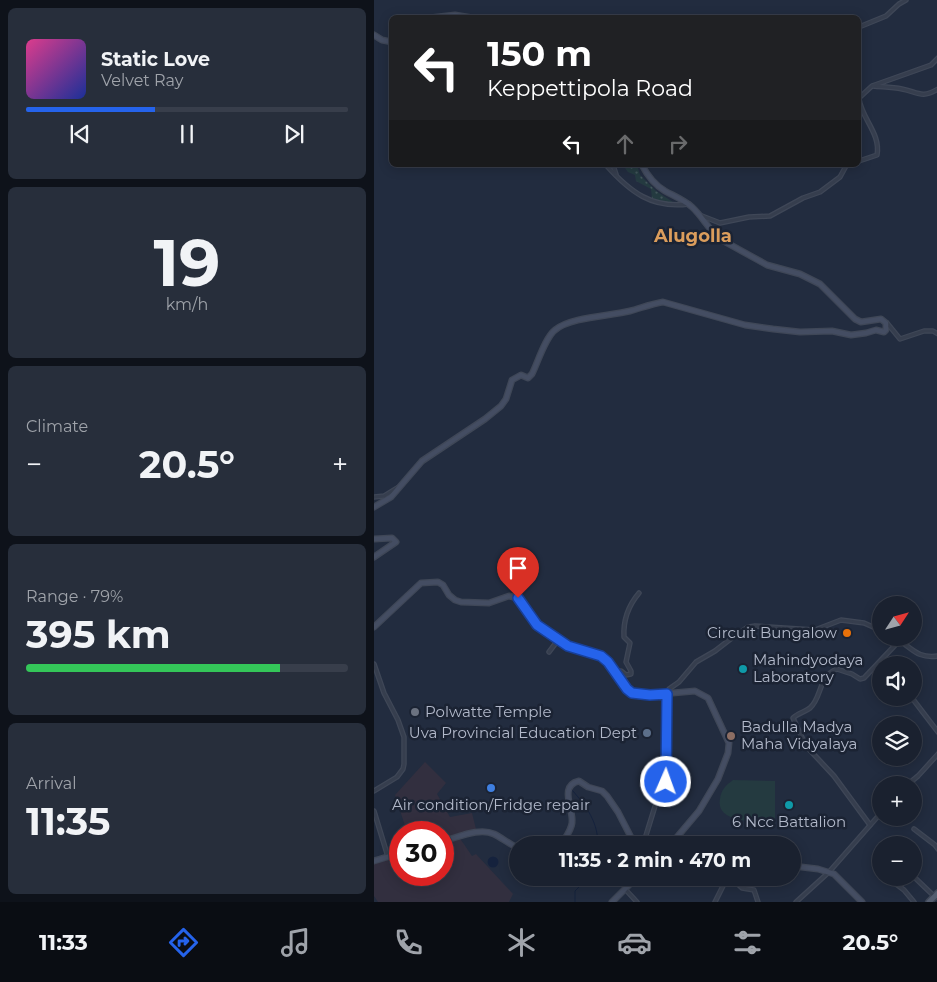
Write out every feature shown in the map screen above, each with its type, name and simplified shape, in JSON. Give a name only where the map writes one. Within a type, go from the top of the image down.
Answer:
[{"type":"main road","points":[[374,35],[389,41]]},
{"type":"main road","points":[[374,507],[391,496],[422,461],[485,419],[501,406],[506,399],[512,380],[521,376],[528,378],[532,374],[550,335],[557,328],[576,321],[630,311],[663,302],[745,325],[800,332],[832,331],[851,335],[876,330],[884,332],[886,323],[881,319],[862,322],[855,320],[820,284],[800,274],[767,265],[714,235],[702,216],[690,204],[662,190],[647,175],[643,167]]},
{"type":"main road","points":[[374,540],[392,538],[396,542],[374,557]]},
{"type":"main road","points":[[374,627],[422,584],[433,582],[443,585],[449,595],[461,602],[489,603],[509,596],[518,598],[537,625],[568,646],[601,656],[632,693],[650,695],[695,691],[708,698],[730,743],[725,763],[710,793],[699,811],[678,836]]},
{"type":"main road","points":[[565,836],[572,821],[567,794],[573,782],[579,781],[588,787],[602,791],[608,796],[630,836]]},
{"type":"main road","points":[[454,839],[486,832],[492,833],[509,843]]},
{"type":"main road","points":[[374,860],[388,857]]},
{"type":"main road","points":[[801,867],[829,872],[838,877],[862,902]]},
{"type":"main road","points":[[612,902],[626,887]]},
{"type":"main road","points":[[929,902],[936,894]]},
{"type":"street","points":[[861,26],[886,16],[906,0]]},
{"type":"street","points":[[861,96],[872,86],[931,65],[937,58]]},
{"type":"street","points":[[872,86],[906,90],[917,94],[925,94],[937,88]]},
{"type":"street","points":[[861,108],[879,146],[877,155],[861,161]]},
{"type":"street","points":[[608,167],[630,189],[649,200],[674,206],[690,204]]},
{"type":"street","points":[[614,167],[616,177]]},
{"type":"street","points":[[702,216],[720,223],[749,217],[770,216],[803,198],[820,192],[840,177],[845,167]]},
{"type":"street","points":[[886,323],[900,339],[924,331],[933,331],[937,334]]},
{"type":"street","points":[[374,497],[384,496],[402,485]]},
{"type":"street","points":[[615,672],[621,670],[626,676],[631,674],[632,671],[626,662],[630,644],[624,637],[623,624],[631,603],[639,593]]},
{"type":"street","points":[[646,836],[660,790],[666,782],[667,694],[669,689],[679,682],[696,662],[715,651],[737,634],[755,626],[815,630],[841,620],[864,623],[872,626]]},
{"type":"street","points":[[549,652],[558,639]]},
{"type":"street","points":[[886,656],[895,646]]},
{"type":"street","points":[[907,646],[918,655],[937,656]]},
{"type":"street","points":[[374,664],[384,693],[398,720],[404,737],[403,769],[397,777],[374,791]]},
{"type":"street","points":[[796,902],[829,872],[870,825],[834,776],[806,746],[793,718],[811,708],[823,682],[828,675],[837,669],[844,670],[860,680],[872,670]]},
{"type":"street","points":[[918,706],[937,732]]},
{"type":"street","points":[[918,776],[937,754]]},
{"type":"street","points":[[374,811],[388,857]]},
{"type":"street","points":[[914,829],[935,845],[937,849]]},
{"type":"street","points":[[922,883],[936,894]]},
{"type":"street","points":[[715,902],[723,886]]},
{"type":"street","points":[[740,886],[754,890],[758,902]]},
{"type":"street","points":[[899,886],[914,902]]},
{"type":"street","points":[[626,887],[637,902]]},
{"type":"shaded area","points":[[425,762],[446,783],[437,794],[450,817],[472,813],[477,833],[459,837],[472,856],[476,854],[513,894],[509,902],[378,902],[374,896],[374,861],[389,856],[389,886],[454,886],[454,821],[403,821],[395,795]]},
{"type":"green space","points":[[624,167],[638,167],[640,175],[656,191],[679,206],[654,200],[651,189],[636,181],[635,175],[628,172]]},
{"type":"green space","points":[[733,780],[775,781],[775,821],[740,820],[724,813],[720,807],[721,793]]},
{"type":"water","points":[[491,857],[495,857],[498,862],[497,866],[491,867],[488,864],[488,860]]},
{"type":"waterway","points":[[572,790],[591,815],[597,836]]},
{"type":"waterway","points":[[575,902],[575,891],[580,886]]},
{"type":"place","name":"Circuit Bungalow","points":[[847,633]]},
{"type":"place","name":"Mahindyodaya Laboratory","points":[[743,669]]},
{"type":"place","name":"Polwatte Temple","points":[[415,712]]},
{"type":"place","name":"Uva Provincial Education Dept","points":[[647,733]]},
{"type":"place","name":"Badulla Madya Maha Vidyalaya","points":[[731,736]]},
{"type":"place","name":"Air condition/Fridge repair","points":[[491,788]]},
{"type":"place","name":"6 Ncc Battalion","points":[[789,805]]},
{"type":"district","name":"Alugolla","points":[[693,236]]},
{"type":"route","points":[[518,598],[537,625],[568,646],[601,656],[608,662],[627,689],[632,693],[667,694],[666,782]]}]
